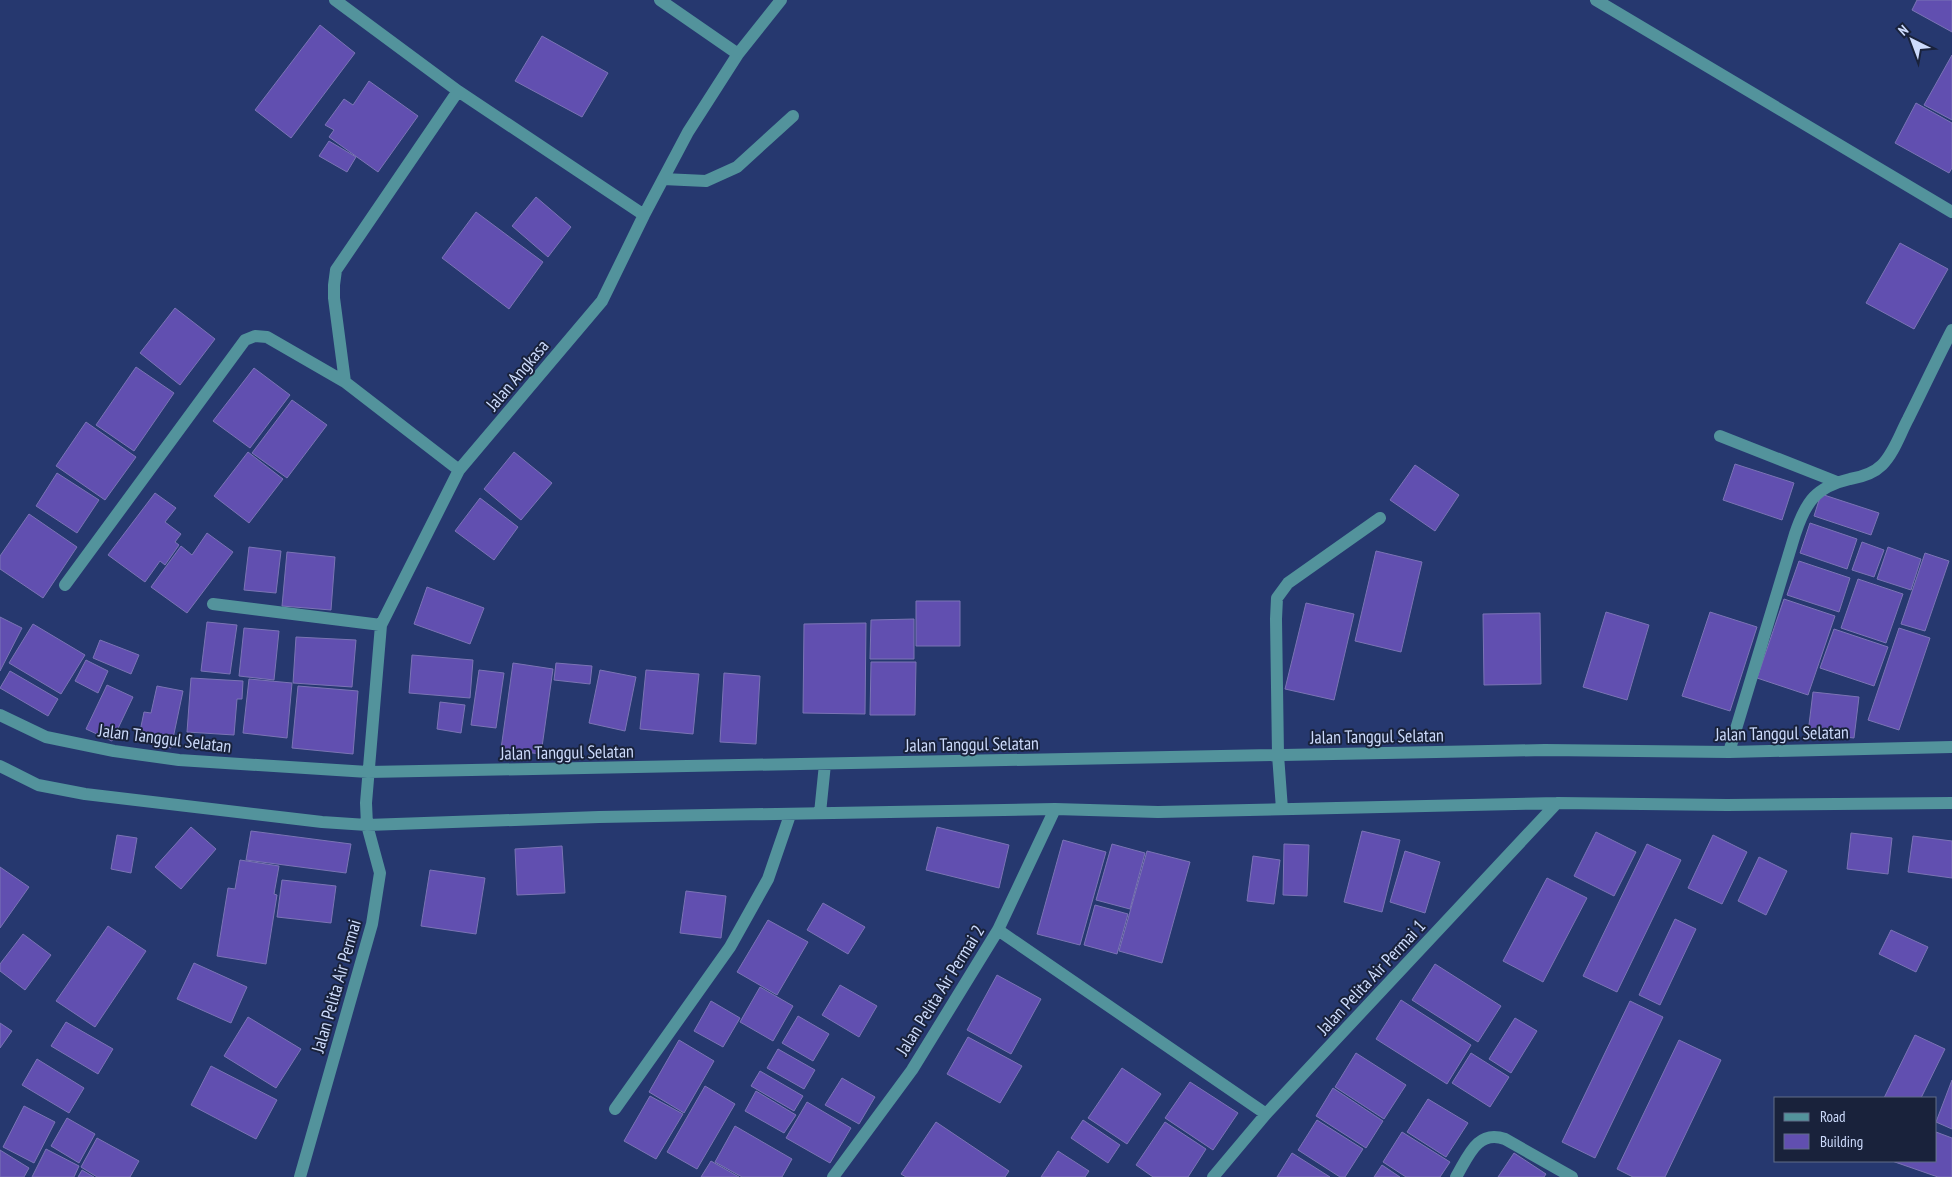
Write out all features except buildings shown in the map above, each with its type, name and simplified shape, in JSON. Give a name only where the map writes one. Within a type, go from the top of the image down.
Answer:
[{"type":"street","points":[[335,0],[458,91],[644,215]]},
{"type":"street","points":[[660,0],[738,54]]},
{"type":"street","name":"Jalan Angkasa","points":[[366,803],[381,625],[459,470],[602,301],[644,215],[688,132],[738,54],[781,0]]},
{"type":"street","points":[[1596,0],[1952,212]]},
{"type":"street","points":[[345,382],[334,298],[336,270],[458,91]]},
{"type":"street","points":[[663,179],[706,181],[737,167],[793,116]]},
{"type":"street","points":[[1729,752],[1799,521],[1808,503],[1814,495],[1837,482],[1862,477],[1881,466],[1898,439],[1952,330]]},
{"type":"street","points":[[65,585],[245,340],[255,336],[267,337],[345,382],[459,470]]},
{"type":"street","points":[[1720,436],[1837,482]]},
{"type":"street","points":[[1282,809],[1278,755],[1276,620],[1278,598],[1288,583],[1380,518]]},
{"type":"street","points":[[213,604],[381,625]]},
{"type":"street","name":"Jalan Tanggul Selatan","points":[[1,717],[46,737],[114,751],[179,760],[368,777],[825,764],[1278,755],[1545,750],[1729,752],[1952,747]]},
{"type":"street","points":[[820,814],[825,764]]},
{"type":"street","points":[[0,766],[38,785],[85,794],[322,822],[367,825],[599,817],[1055,810],[1158,812],[1557,803],[1737,805],[1952,803]]},
{"type":"street","name":"Jalan Pelita Air Permai","points":[[300,1177],[378,898],[380,873],[367,825],[366,803]]},
{"type":"street","name":"Jalan Pelita Air Permai 1","points":[[1213,1177],[1266,1114],[1557,803]]},
{"type":"street","name":"Jalan Pelita Air Permai 2","points":[[833,1177],[912,1070],[998,930],[1055,810]]},
{"type":"street","points":[[615,1109],[730,947],[768,879],[790,815]]},
{"type":"street","points":[[998,930],[1266,1114]]},
{"type":"street","points":[[1456,1177],[1481,1139],[1493,1136],[1504,1139],[1572,1177]]}]
